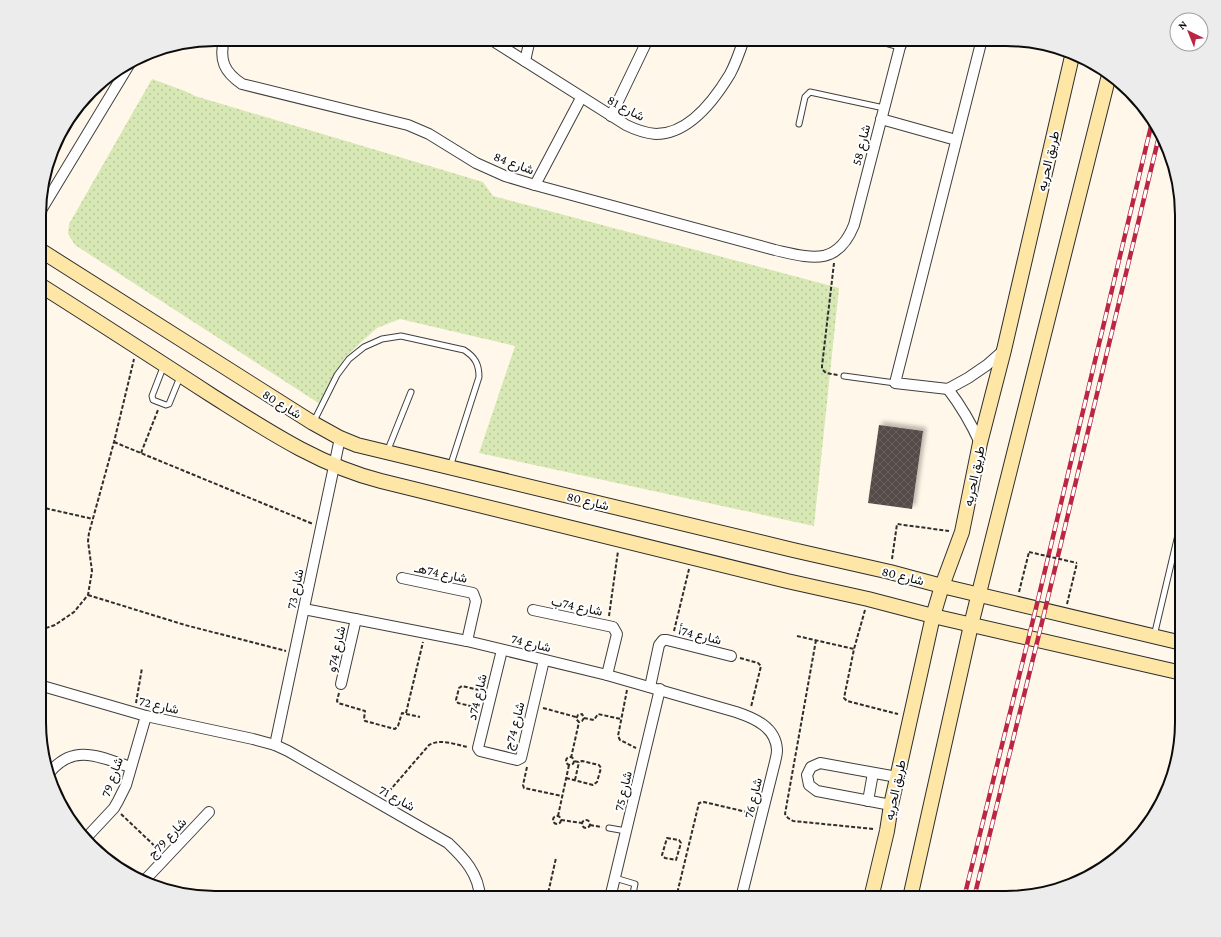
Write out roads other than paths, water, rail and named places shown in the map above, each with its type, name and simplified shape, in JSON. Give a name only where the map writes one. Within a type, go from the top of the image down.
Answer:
[{"type":"street","name":"شارع 84","points":[[222,46],[222,59],[226,70],[233,78],[242,84],[408,125],[429,134],[476,163],[505,176],[774,250],[807,257],[819,257],[835,252]]},
{"type":"street","name":"شارع 81","points":[[501,46],[611,116],[641,132],[657,134],[673,131],[687,124],[699,114],[717,94],[731,72],[741,46]]},
{"type":"street","points":[[525,61],[528,46]]},
{"type":"street","points":[[611,116],[645,46]]},
{"type":"street","name":"شارع 58","points":[[835,252],[849,237],[854,225],[900,46]]},
{"type":"street","points":[[980,46],[895,382],[948,389],[987,365],[1004,350]]},
{"type":"street","name":"طريق الحريه","points":[[873,891],[933,616],[942,586],[962,532],[980,443],[1004,350],[1071,59]]},
{"type":"street","points":[[46,202],[125,72]]},
{"type":"street","points":[[912,891],[978,595],[1108,80]]},
{"type":"street","points":[[535,185],[581,98]]},
{"type":"street","points":[[881,119],[956,140]]},
{"type":"street","name":"شارع 80","points":[[46,254],[313,424],[357,445],[1175,641]]},
{"type":"street","points":[[46,289],[268,430],[313,456],[334,466],[365,477],[933,616],[1175,672]]},
{"type":"street","points":[[948,389],[971,424],[980,443]]},
{"type":"street","name":"شارع 73","points":[[275,745],[340,438]]},
{"type":"street","name":"شارع 74هـ","points":[[402,578],[473,594],[476,601],[467,641]]},
{"type":"street","name":"شارع 74","points":[[304,609],[467,641],[607,675],[749,716]]},
{"type":"street","name":"شارع 74ب","points":[[533,610],[613,627],[617,634],[607,675]]},
{"type":"street","name":"شارع 74و","points":[[341,684],[356,619]]},
{"type":"street","name":"شارع 74أ","points":[[655,688],[660,643],[665,640],[731,656]]},
{"type":"street","name":"شارع 74د","points":[[478,750],[502,650]]},
{"type":"street","name":"شارع 74ج","points":[[478,750],[517,760],[520,758],[544,660]]},
{"type":"street","name":"شارع 72","points":[[46,687],[146,716],[275,745]]},
{"type":"street","name":"شارع 75","points":[[612,891],[645,752],[655,688]]},
{"type":"street","name":"شارع 79","points":[[89,835],[114,808],[126,785],[146,716]]},
{"type":"street","name":"شارع 76","points":[[743,891],[777,749],[774,737],[766,726],[749,716]]},
{"type":"street","name":"شارع 71","points":[[275,745],[288,751],[442,840],[463,856],[474,873],[480,891]]},
{"type":"street","points":[[53,768],[57,763],[68,757],[81,754],[94,755],[130,767]]},
{"type":"street","points":[[891,805],[817,791],[809,785],[807,776],[811,767],[820,763],[897,777]]},
{"type":"street","points":[[868,801],[873,773]]},
{"type":"street","name":"شارع 79ج","points":[[148,877],[209,812]]},
{"type":"lane","points":[[799,124],[805,97],[810,92],[884,108]]},
{"type":"lane","points":[[313,424],[337,375],[349,359],[364,347],[382,339],[401,336],[464,350],[471,354],[476,361],[479,369],[479,377],[450,468]]},
{"type":"lane","points":[[164,364],[152,396],[153,400],[167,405],[169,404],[181,375]]},
{"type":"lane","points":[[844,376],[895,382]]},
{"type":"lane","points":[[386,453],[411,392]]},
{"type":"lane","points":[[1154,636],[1175,548]]},
{"type":"lane","points":[[609,828],[626,831]]},
{"type":"lane","points":[[615,878],[635,884],[634,891]]},
{"type":"railway","points":[[966,891],[1036,608],[1151,128]]},
{"type":"railway","points":[[976,891],[1158,140]]}]
